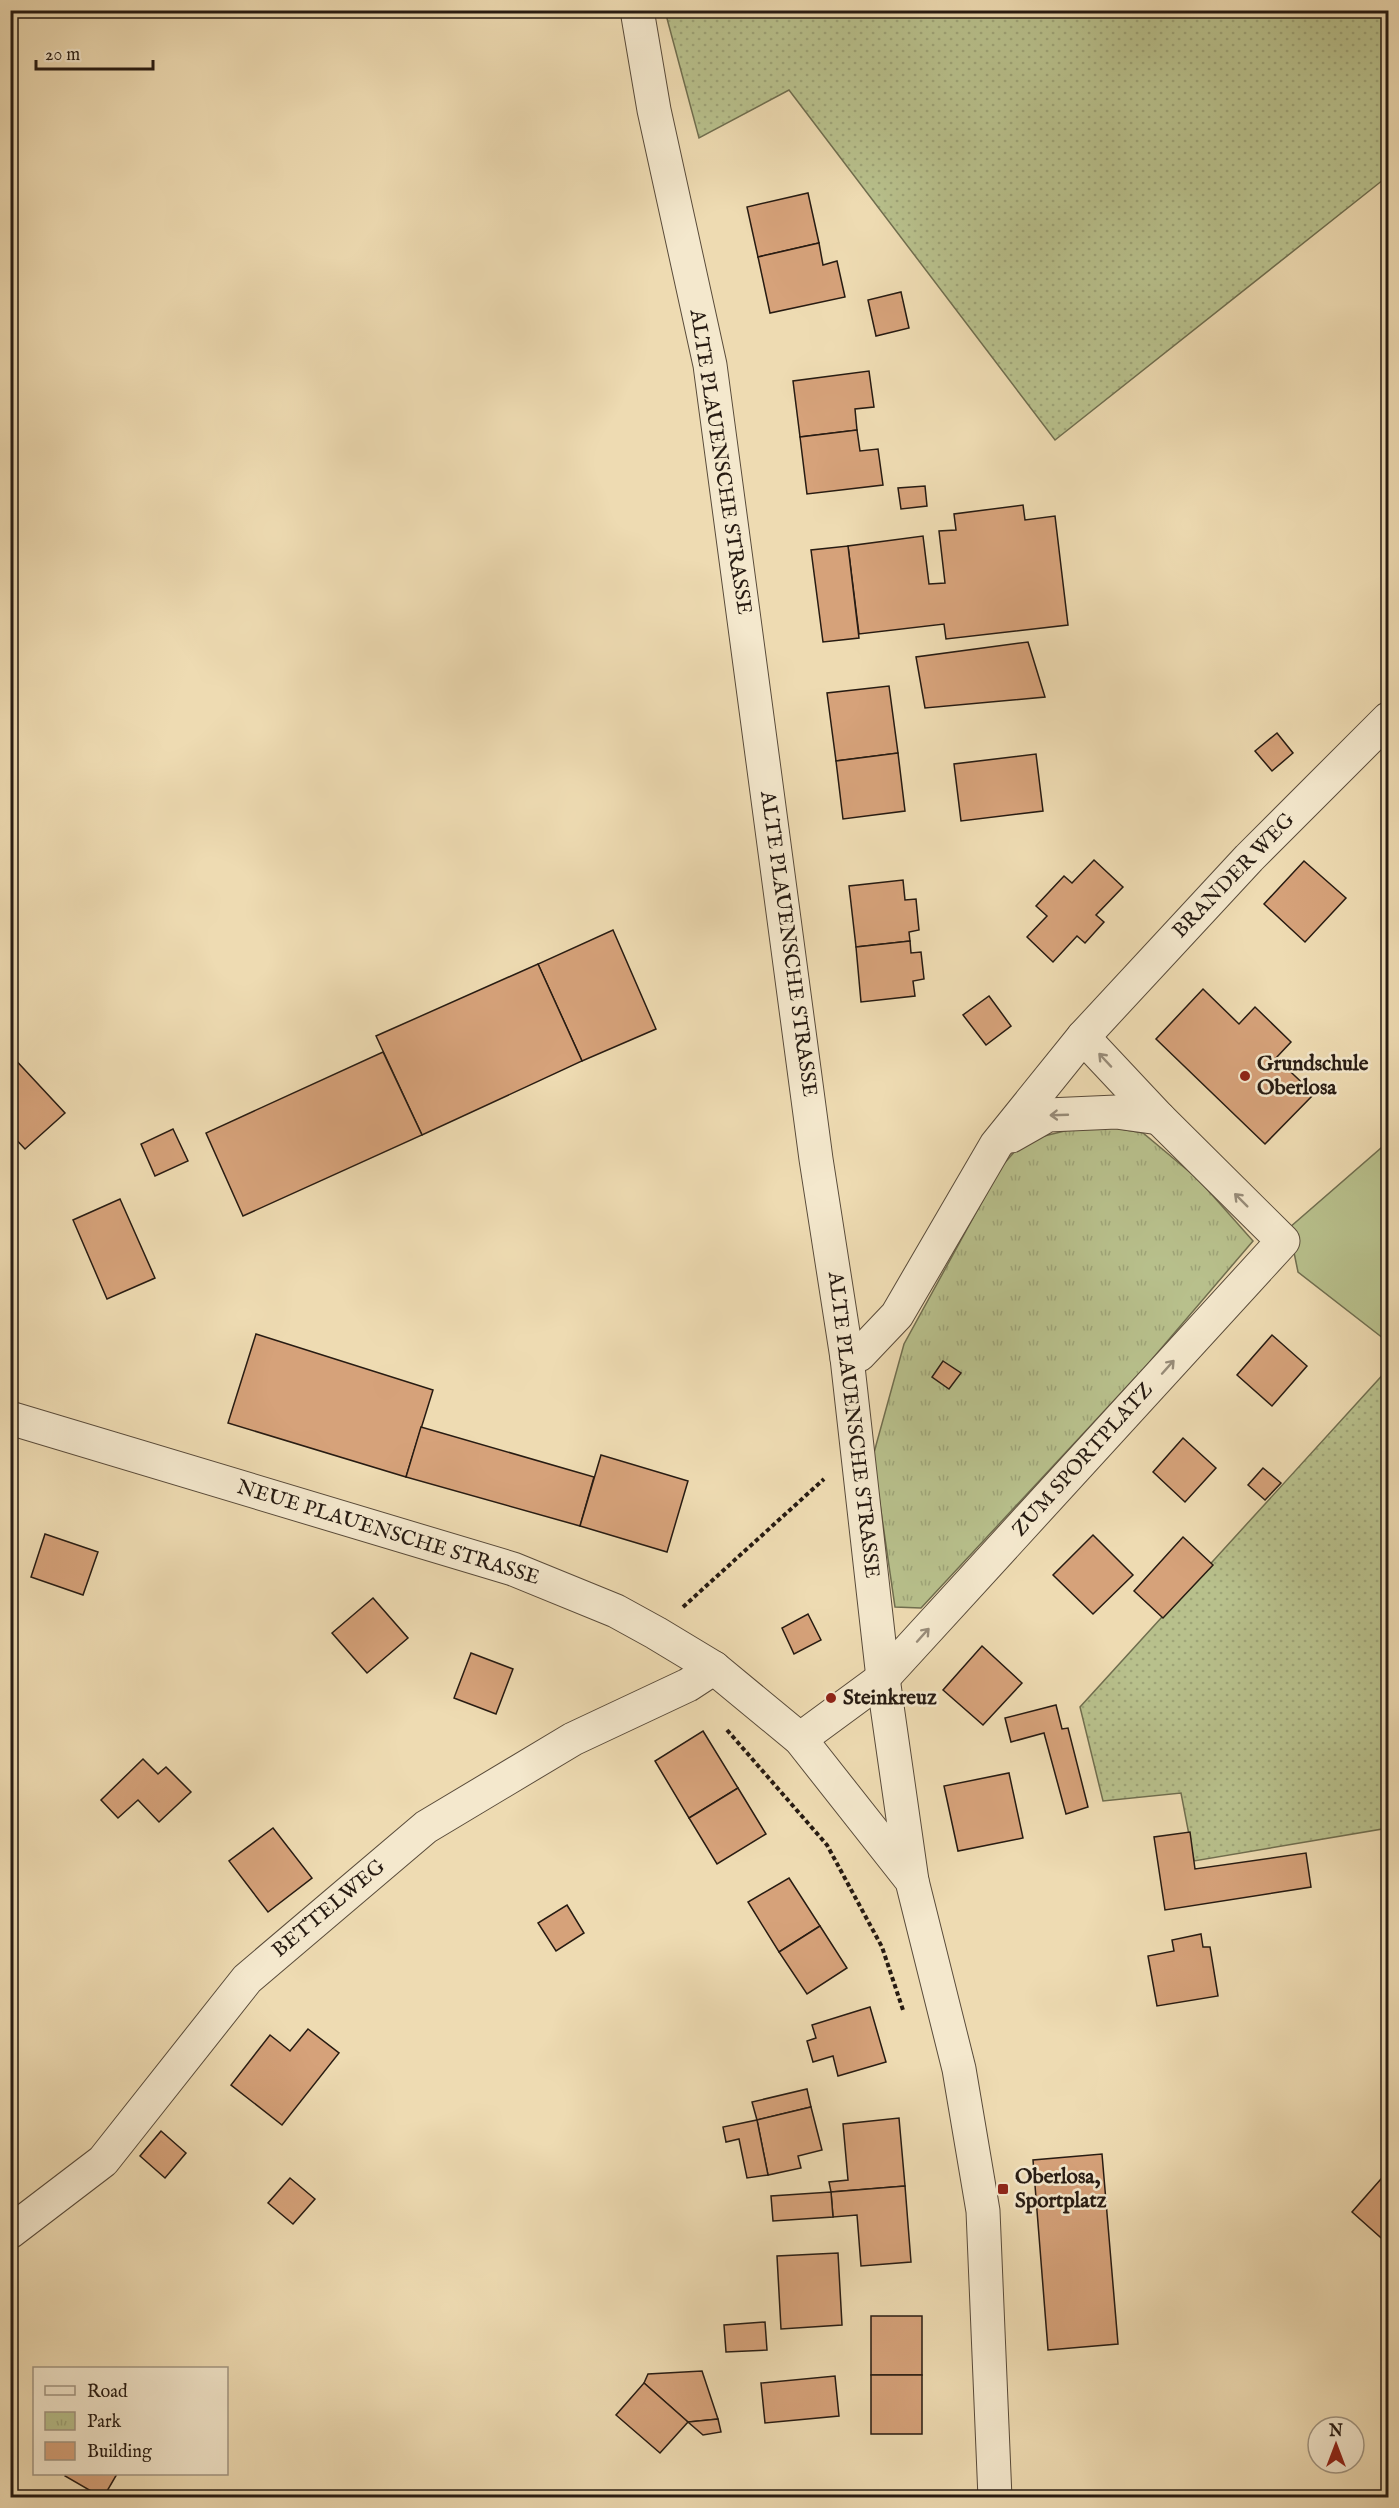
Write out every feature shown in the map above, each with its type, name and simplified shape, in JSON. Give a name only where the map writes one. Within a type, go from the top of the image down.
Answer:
[{"type":"street","name":"ALTE PLAUENSCHE STRASSE","points":[[638,10],[654,110],[710,365],[815,1147],[847,1358],[884,1678],[912,1881]]},
{"type":"street","name":"BRANDER WEG","points":[[847,1358],[859,1355],[897,1316],[996,1145],[1083,1037],[1249,858],[1389,719]]},
{"type":"street","points":[[1083,1037],[1159,1118]]},
{"type":"street","name":"BRANDER WEG","points":[[996,1145],[1048,1115],[1116,1113],[1159,1118]]},
{"type":"street","name":"ZUM SPORTPLATZ","points":[[884,1678],[1283,1241],[1159,1118]]},
{"type":"street","name":"NEUE PLAUENSCHE STRASSE","points":[[10,1418],[513,1569],[616,1611],[656,1633],[714,1668],[800,1739],[912,1881],[959,2069],[983,2211],[995,2498]]},
{"type":"street","name":"BETTELWEG","points":[[10,2232],[103,2161],[247,1979],[426,1827],[573,1738],[688,1685],[714,1668]]},
{"type":"street","points":[[800,1739],[884,1678]]},
{"type":"path","points":[[656,1633],[858,1449]]},
{"type":"path","points":[[727,1729],[827,1845],[882,1947],[904,2014]]},
{"type":"green space","points":[[665,11],[1388,11],[1388,176],[1055,440],[789,90],[699,138]]},
{"type":"green space","points":[[1093,1124],[1143,1133],[1198,1179],[1253,1241],[1147,1365],[921,1608],[895,1607],[873,1456],[904,1344],[1001,1167],[1024,1141]]},
{"type":"green space","points":[[1388,1142],[1388,1342],[1298,1272],[1289,1228]]},
{"type":"green space","points":[[1388,1369],[1388,1828],[1194,1861],[1181,1793],[1103,1801],[1080,1707]]},
{"type":"building","points":[[808,193],[819,243],[758,257],[747,207]]},
{"type":"building","points":[[819,243],[823,265],[837,261],[845,297],[770,313],[758,257]]},
{"type":"building","points":[[901,292],[909,328],[876,336],[868,300]]},
{"type":"building","points":[[869,371],[874,407],[855,409],[857,430],[800,437],[793,381]]},
{"type":"building","points":[[857,430],[860,451],[878,449],[883,485],[807,494],[800,437]]},
{"type":"building","points":[[925,486],[927,506],[901,509],[898,488]]},
{"type":"building","points":[[1023,505],[1025,520],[1055,516],[1068,625],[946,639],[944,624],[859,634],[848,546],[923,536],[929,584],[945,583],[939,531],[956,530],[954,514]]},
{"type":"building","points":[[848,546],[859,638],[823,642],[811,550]]},
{"type":"building","points":[[1028,642],[1045,697],[925,708],[916,657]]},
{"type":"building","points":[[889,686],[898,753],[836,761],[827,693]]},
{"type":"building","points":[[1277,733],[1293,753],[1272,771],[1255,751]]},
{"type":"building","points":[[898,753],[905,811],[843,819],[836,761]]},
{"type":"building","points":[[1036,754],[1043,811],[961,821],[954,764]]},
{"type":"building","points":[[1094,860],[1123,887],[1096,915],[1104,922],[1085,943],[1077,936],[1053,962],[1027,937],[1047,916],[1036,906],[1064,876],[1072,883]]},
{"type":"building","points":[[1304,861],[1346,898],[1305,942],[1264,904]]},
{"type":"building","points":[[903,880],[905,900],[916,899],[919,930],[909,932],[910,941],[856,947],[849,886]]},
{"type":"building","points":[[613,930],[656,1029],[582,1061],[538,964]]},
{"type":"building","points":[[910,941],[911,953],[921,952],[924,979],[913,981],[915,996],[861,1002],[856,947]]},
{"type":"building","points":[[538,964],[582,1061],[422,1135],[376,1036]]},
{"type":"building","name":"Grundschule Oberlosa","points":[[1203,989],[1239,1024],[1255,1007],[1291,1042],[1276,1058],[1314,1094],[1265,1144],[1156,1039]]},
{"type":"building","points":[[989,996],[1011,1026],[986,1045],[963,1015]]},
{"type":"building","points":[[383,1052],[422,1135],[243,1216],[206,1133]]},
{"type":"building","points":[[10,1054],[65,1113],[25,1149],[10,1133]]},
{"type":"building","points":[[173,1129],[188,1161],[155,1176],[141,1144]]},
{"type":"building","points":[[120,1199],[155,1278],[107,1299],[73,1220]]},
{"type":"building","points":[[256,1334],[433,1390],[406,1477],[228,1423]]},
{"type":"building","points":[[1272,1335],[1307,1366],[1272,1406],[1237,1375]]},
{"type":"building","points":[[943,1361],[961,1373],[949,1389],[932,1377]]},
{"type":"building","points":[[421,1427],[594,1477],[580,1526],[406,1477]]},
{"type":"building","points":[[1183,1438],[1216,1468],[1185,1502],[1153,1472]]},
{"type":"building","points":[[601,1455],[688,1481],[667,1552],[580,1526]]},
{"type":"building","points":[[1263,1468],[1281,1483],[1265,1500],[1248,1485]]},
{"type":"building","points":[[45,1534],[98,1552],[83,1595],[31,1577]]},
{"type":"building","points":[[1093,1535],[1133,1575],[1093,1614],[1053,1575]]},
{"type":"building","points":[[1183,1537],[1213,1565],[1163,1618],[1134,1591]]},
{"type":"building","points":[[373,1598],[408,1638],[367,1673],[332,1633]]},
{"type":"building","points":[[808,1614],[821,1640],[794,1654],[782,1628]]},
{"type":"building","points":[[982,1646],[1022,1683],[983,1725],[943,1690]]},
{"type":"building","points":[[471,1653],[513,1669],[496,1714],[454,1698]]},
{"type":"building","points":[[1056,1705],[1062,1729],[1068,1728],[1088,1807],[1066,1814],[1044,1733],[1011,1742],[1005,1718]]},
{"type":"building","points":[[703,1731],[738,1788],[689,1818],[655,1761]]},
{"type":"building","points":[[143,1759],[158,1774],[166,1767],[191,1792],[159,1822],[138,1800],[118,1818],[101,1800]]},
{"type":"building","points":[[1009,1773],[1023,1838],[958,1851],[944,1786]]},
{"type":"building","points":[[738,1788],[766,1834],[717,1864],[689,1818]]},
{"type":"building","points":[[273,1828],[312,1878],[268,1912],[229,1861]]},
{"type":"building","points":[[1190,1832],[1195,1869],[1306,1853],[1311,1887],[1165,1910],[1154,1837]]},
{"type":"building","points":[[789,1878],[820,1926],[779,1952],[748,1902]]},
{"type":"building","points":[[567,1905],[584,1933],[556,1951],[538,1923]]},
{"type":"building","points":[[820,1926],[847,1968],[807,1994],[779,1952]]},
{"type":"building","points":[[1201,1934],[1203,1947],[1210,1947],[1218,1996],[1157,2006],[1148,1956],[1174,1951],[1172,1940]]},
{"type":"building","points":[[870,2007],[886,2062],[838,2076],[833,2056],[813,2062],[807,2041],[816,2038],[812,2025]]},
{"type":"building","points":[[308,2029],[339,2053],[282,2125],[231,2085],[270,2035],[290,2051]]},
{"type":"building","points":[[807,2089],[811,2107],[757,2120],[752,2102]]},
{"type":"building","points":[[811,2107],[822,2150],[798,2156],[801,2168],[768,2175],[757,2120]]},
{"type":"building","points":[[899,2118],[905,2186],[831,2192],[829,2182],[848,2180],[843,2124]]},
{"type":"building","points":[[757,2120],[768,2175],[747,2178],[739,2139],[726,2142],[723,2127]]},
{"type":"building","points":[[161,2131],[186,2153],[165,2178],[140,2156]]},
{"type":"building","points":[[1102,2154],[1118,2344],[1048,2350],[1033,2160]]},
{"type":"building","points":[[1388,2171],[1388,2244],[1352,2212]]},
{"type":"building","points":[[290,2178],[315,2199],[293,2224],[268,2203]]},
{"type":"building","points":[[905,2186],[911,2262],[861,2266],[857,2215],[833,2217],[831,2192]]},
{"type":"building","points":[[831,2192],[833,2217],[773,2221],[771,2196]]},
{"type":"building","points":[[838,2253],[842,2325],[781,2329],[777,2256]]},
{"type":"building","points":[[871,2316],[922,2316],[922,2375],[871,2375]]},
{"type":"building","points":[[765,2322],[767,2350],[726,2352],[724,2325]]},
{"type":"building","points":[[702,2371],[718,2419],[688,2422],[644,2383],[648,2374]]},
{"type":"building","points":[[871,2375],[922,2375],[922,2434],[871,2434]]},
{"type":"building","points":[[835,2376],[839,2416],[765,2423],[761,2383]]},
{"type":"building","points":[[644,2383],[688,2422],[660,2453],[616,2415]]},
{"type":"building","points":[[718,2419],[721,2432],[703,2435],[688,2422]]},
{"type":"building","points":[[66,2475],[116,2475],[103,2498]]},
{"type":"place","name":"Grundschule Oberlosa","points":[[1245,1076]]},
{"type":"place","name":"Steinkreuz","points":[[831,1698]]},
{"type":"place","name":"Oberlosa, Sportplatz","points":[[1003,2189]]}]
